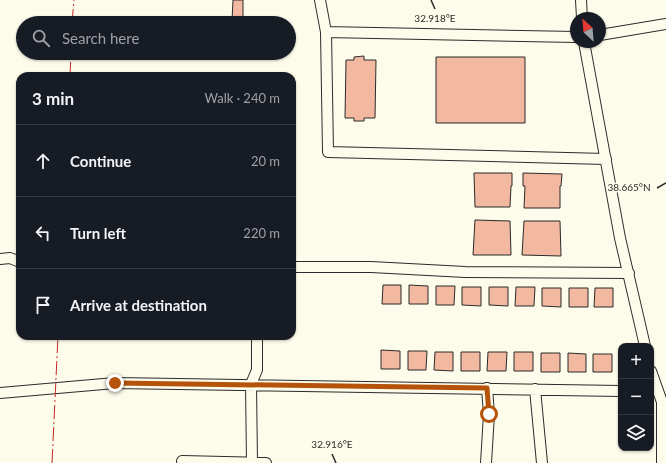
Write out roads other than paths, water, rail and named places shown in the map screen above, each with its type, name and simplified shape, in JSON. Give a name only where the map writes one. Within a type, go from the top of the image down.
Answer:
[{"type":"street","points":[[320,0],[326,32],[328,152],[606,159]]},
{"type":"street","points":[[581,0],[582,12]]},
{"type":"street","points":[[606,34],[666,24]]},
{"type":"street","points":[[326,32],[570,37]]},
{"type":"street","points":[[585,48],[620,238],[644,343]]},
{"type":"street","points":[[0,259],[10,258],[16,260]]},
{"type":"street","points":[[296,266],[371,267],[465,272],[629,273]]},
{"type":"street","points":[[252,462],[251,384],[257,370],[257,340]]},
{"type":"street","points":[[654,378],[664,402],[662,463]]},
{"type":"street","points":[[0,392],[115,383],[618,391]]},
{"type":"street","points":[[486,463],[489,414],[487,388]]},
{"type":"street","points":[[535,389],[542,463]]},
{"type":"street","points":[[654,399],[664,402]]},
{"type":"street","points":[[182,461],[266,463]]}]
